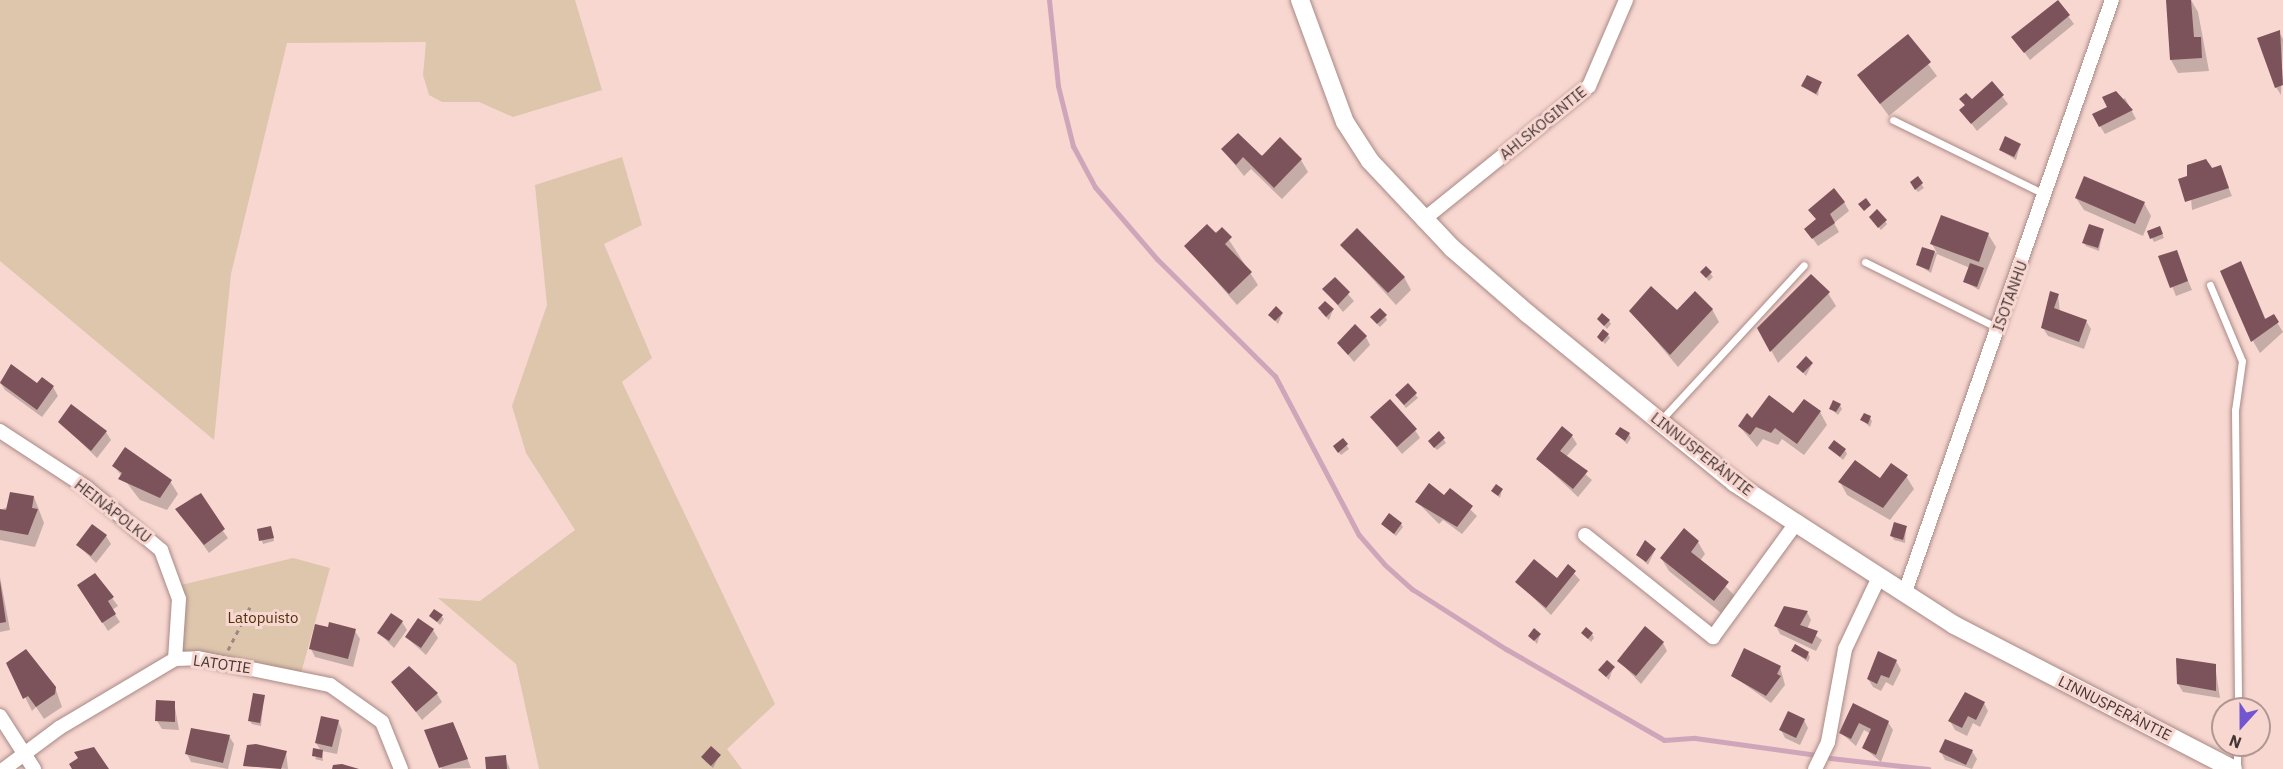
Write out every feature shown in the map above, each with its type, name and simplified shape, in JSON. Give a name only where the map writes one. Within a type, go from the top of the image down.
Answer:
[{"type":"street","name":"LINNUSPERÄNTIE","points":[[1300,0],[1345,122],[1370,161],[1423,220],[1660,421],[1796,523],[1879,577],[1905,591],[1954,625],[2235,769]]},
{"type":"street","name":"AHLSKOGINTIE","points":[[1423,220],[1589,86],[1626,0]]},
{"type":"street","name":"ISOTANHU","points":[[1905,591],[2046,195],[2112,0]]},
{"type":"street","name":"HEINÄPOLKU","points":[[0,431],[87,488],[161,550],[178,599],[175,659]]},
{"type":"street","points":[[1585,535],[1713,637],[1796,523]]},
{"type":"street","points":[[1815,769],[1828,742],[1845,649],[1879,577]]},
{"type":"street","name":"LATOTIE","points":[[4,769],[175,659],[222,662],[330,685],[357,700],[382,722],[401,769]]},
{"type":"street","points":[[0,716],[34,769]]},
{"type":"lane","points":[[1893,120],[2046,195]]},
{"type":"lane","points":[[1865,262],[1998,328]]},
{"type":"lane","points":[[1660,421],[1804,266]]},
{"type":"lane","points":[[2210,285],[2242,361],[2235,410],[2238,697]]},
{"type":"path","points":[[222,662],[250,607]]},
{"type":"green space","points":[[0,0],[575,0],[602,90],[513,117],[479,102],[442,102],[429,95],[423,75],[426,42],[287,43],[231,274],[214,440],[0,261]]},
{"type":"green space","points":[[622,157],[642,225],[604,244],[652,358],[622,382],[775,704],[727,749],[742,769],[539,769],[516,664],[438,598],[480,601],[575,530],[526,453],[512,406],[547,305],[535,185]]},
{"type":"green space","name":"Latopuisto","points":[[293,558],[330,568],[300,677],[175,659],[177,586]]},
{"type":"building","points":[[2058,0],[2070,15],[2024,53],[2011,37]]},
{"type":"building","points":[[2166,0],[2191,0],[2194,37],[2201,37],[2202,58],[2170,60]]},
{"type":"building","points":[[2280,30],[2283,85],[2275,88],[2257,38]]},
{"type":"building","points":[[1908,34],[1931,62],[1880,104],[1857,75]]},
{"type":"building","points":[[1807,75],[1822,82],[1816,94],[1801,86]]},
{"type":"building","points":[[1992,81],[2004,95],[1971,124],[1959,110],[1965,105],[1959,99],[1966,93],[1972,99]]},
{"type":"building","points":[[2116,91],[2133,110],[2099,127],[2092,114],[2107,107],[2102,97]]},
{"type":"building","points":[[1238,133],[1262,156],[1280,137],[1302,159],[1274,188],[1243,157],[1236,165],[1221,149]]},
{"type":"building","points":[[2005,136],[2021,144],[2014,157],[1999,150]]},
{"type":"building","points":[[2206,159],[2212,168],[2221,165],[2229,188],[2185,202],[2178,179],[2187,176],[2187,165]]},
{"type":"building","points":[[1918,176],[1923,183],[1915,190],[1910,182]]},
{"type":"building","points":[[2084,176],[2145,202],[2135,224],[2075,198]]},
{"type":"building","points":[[1834,188],[1845,202],[1830,214],[1835,223],[1812,239],[1804,229],[1816,219],[1808,210]]},
{"type":"building","points":[[1866,198],[1871,205],[1864,211],[1858,204]]},
{"type":"building","points":[[1877,209],[1887,220],[1878,228],[1869,217]]},
{"type":"building","points":[[1941,215],[1989,233],[1979,262],[1930,244]]},
{"type":"building","points":[[1207,224],[1216,233],[1222,227],[1232,237],[1225,244],[1252,272],[1229,294],[1184,246]]},
{"type":"building","points":[[2089,224],[2104,229],[2098,248],[2082,243]]},
{"type":"building","points":[[2160,226],[2163,234],[2150,239],[2147,231]]},
{"type":"building","points":[[1357,228],[1405,277],[1388,293],[1340,245]]},
{"type":"building","points":[[1922,247],[1935,251],[1929,270],[1916,265]]},
{"type":"building","points":[[2177,250],[2188,281],[2170,288],[2158,256]]},
{"type":"building","points":[[2241,261],[2265,319],[2274,314],[2279,322],[2251,342],[2220,271]]},
{"type":"building","points":[[1970,263],[1984,268],[1977,287],[1963,282]]},
{"type":"building","points":[[1706,266],[1712,272],[1706,278],[1700,272]]},
{"type":"building","points":[[1811,274],[1830,292],[1770,352],[1757,328]]},
{"type":"building","points":[[1335,277],[1350,292],[1338,305],[1322,289]]},
{"type":"building","points":[[1651,286],[1677,310],[1695,291],[1713,309],[1670,355],[1629,311]]},
{"type":"building","points":[[2050,291],[2059,294],[2054,308],[2087,320],[2079,342],[2041,328]]},
{"type":"building","points":[[1325,301],[1334,309],[1326,317],[1318,308]]},
{"type":"building","points":[[1276,306],[1283,313],[1275,321],[1268,315]]},
{"type":"building","points":[[1380,308],[1387,315],[1377,324],[1370,317]]},
{"type":"building","points":[[1602,313],[1610,320],[1604,326],[1597,319]]},
{"type":"building","points":[[1355,324],[1367,336],[1348,355],[1337,343]]},
{"type":"building","points":[[1603,329],[1609,334],[1602,342],[1597,337]]},
{"type":"building","points":[[1806,356],[1813,363],[1803,373],[1796,367]]},
{"type":"building","points":[[11,364],[37,383],[42,377],[54,386],[37,410],[0,383]]},
{"type":"building","points":[[1408,383],[1417,393],[1404,405],[1395,395]]},
{"type":"building","points":[[1769,395],[1793,413],[1804,399],[1821,411],[1797,444],[1775,428],[1771,433],[1756,427],[1750,435],[1738,426],[1747,413],[1752,418]]},
{"type":"building","points":[[1390,399],[1417,429],[1397,447],[1370,417]]},
{"type":"building","points":[[1833,400],[1841,404],[1836,412],[1829,409]]},
{"type":"building","points":[[71,404],[107,431],[91,451],[58,422]]},
{"type":"building","points":[[1864,413],[1871,416],[1868,424],[1860,420]]},
{"type":"building","points":[[1562,426],[1573,435],[1560,451],[1588,471],[1573,489],[1536,459]]},
{"type":"building","points":[[1620,427],[1630,433],[1625,441],[1615,434]]},
{"type":"building","points":[[1439,431],[1445,438],[1434,448],[1428,441]]},
{"type":"building","points":[[1343,438],[1348,444],[1338,453],[1333,446]]},
{"type":"building","points":[[1834,440],[1846,449],[1840,457],[1828,448]]},
{"type":"building","points":[[125,447],[172,480],[160,498],[118,479],[122,473],[112,466]]},
{"type":"building","points":[[1855,460],[1880,478],[1891,463],[1908,475],[1883,508],[1838,482]]},
{"type":"building","points":[[1429,483],[1444,495],[1450,488],[1473,506],[1457,527],[1415,502]]},
{"type":"building","points":[[1496,484],[1503,489],[1498,496],[1491,491]]},
{"type":"building","points":[[10,492],[34,496],[32,508],[38,509],[28,535],[0,530],[0,509],[6,510]]},
{"type":"building","points":[[201,493],[225,529],[204,545],[175,509]]},
{"type":"building","points":[[1389,513],[1402,523],[1394,534],[1381,524]]},
{"type":"building","points":[[1894,522],[1907,526],[1903,540],[1890,536]]},
{"type":"building","points":[[92,524],[107,535],[91,556],[76,545]]},
{"type":"building","points":[[271,526],[274,538],[259,541],[257,529]]},
{"type":"building","points":[[1684,528],[1699,541],[1691,552],[1729,582],[1714,601],[1660,558]]},
{"type":"building","points":[[1645,540],[1656,549],[1646,562],[1636,555]]},
{"type":"building","points":[[1534,559],[1557,578],[1568,564],[1576,571],[1546,608],[1515,582]]},
{"type":"building","points":[[95,573],[114,597],[108,601],[116,614],[102,623],[77,585]]},
{"type":"building","points":[[0,581],[6,622],[0,623]]},
{"type":"building","points":[[1784,606],[1808,611],[1800,625],[1818,631],[1812,644],[1774,626]]},
{"type":"building","points":[[434,609],[443,615],[437,622],[429,616]]},
{"type":"building","points":[[391,613],[403,621],[389,641],[377,633]]},
{"type":"building","points":[[418,618],[434,629],[421,648],[405,637]]},
{"type":"building","points":[[329,622],[356,629],[348,659],[309,649],[315,624],[328,627]]},
{"type":"building","points":[[1645,626],[1664,642],[1636,676],[1617,661]]},
{"type":"building","points":[[1586,627],[1593,633],[1588,639],[1581,633]]},
{"type":"building","points":[[1534,628],[1541,634],[1534,641],[1528,636]]},
{"type":"building","points":[[1795,644],[1809,652],[1806,659],[1791,651]]},
{"type":"building","points":[[1744,648],[1781,666],[1777,674],[1781,676],[1766,696],[1731,676]]},
{"type":"building","points":[[26,649],[56,687],[55,694],[36,707],[28,696],[23,699],[6,663]]},
{"type":"building","points":[[1878,651],[1897,660],[1889,678],[1881,675],[1877,684],[1867,679]]},
{"type":"building","points":[[2176,658],[2216,664],[2216,691],[2177,684]]},
{"type":"building","points":[[1607,660],[1615,667],[1606,677],[1598,670]]},
{"type":"building","points":[[409,666],[438,693],[416,712],[391,682]]},
{"type":"building","points":[[1965,692],[1985,702],[1976,720],[1968,716],[1962,728],[1948,721]]},
{"type":"building","points":[[253,693],[265,695],[260,723],[248,721]]},
{"type":"building","points":[[156,700],[175,701],[175,722],[155,721]]},
{"type":"building","points":[[1853,703],[1889,721],[1876,755],[1862,748],[1871,729],[1859,723],[1851,739],[1839,733]]},
{"type":"building","points":[[1788,711],[1805,719],[1796,738],[1779,730]]},
{"type":"building","points":[[321,716],[339,720],[332,747],[315,743]]},
{"type":"building","points":[[453,722],[468,759],[439,768],[424,730]]},
{"type":"building","points":[[191,728],[230,735],[223,763],[185,754]]},
{"type":"building","points":[[1945,739],[1973,750],[1966,765],[1939,752]]},
{"type":"building","points":[[256,744],[287,751],[281,769],[243,766],[247,745]]},
{"type":"building","points":[[711,746],[721,755],[711,766],[701,757]]},
{"type":"building","points":[[94,747],[109,769],[72,769],[69,764],[78,758],[74,752]]},
{"type":"building","points":[[313,748],[323,750],[322,758],[312,756]]},
{"type":"building","points":[[506,755],[507,769],[486,769],[485,757]]},
{"type":"building","points":[[342,764],[359,769],[332,769],[333,765]]},
{"type":"waterway","points":[[1049,0],[1058,86],[1073,146],[1095,187],[1157,259],[1275,376],[1359,535],[1384,564],[1412,589],[1506,649],[1664,740],[1695,738],[1817,755]]},
{"type":"waterway","points":[[1830,758],[1928,769]]}]
